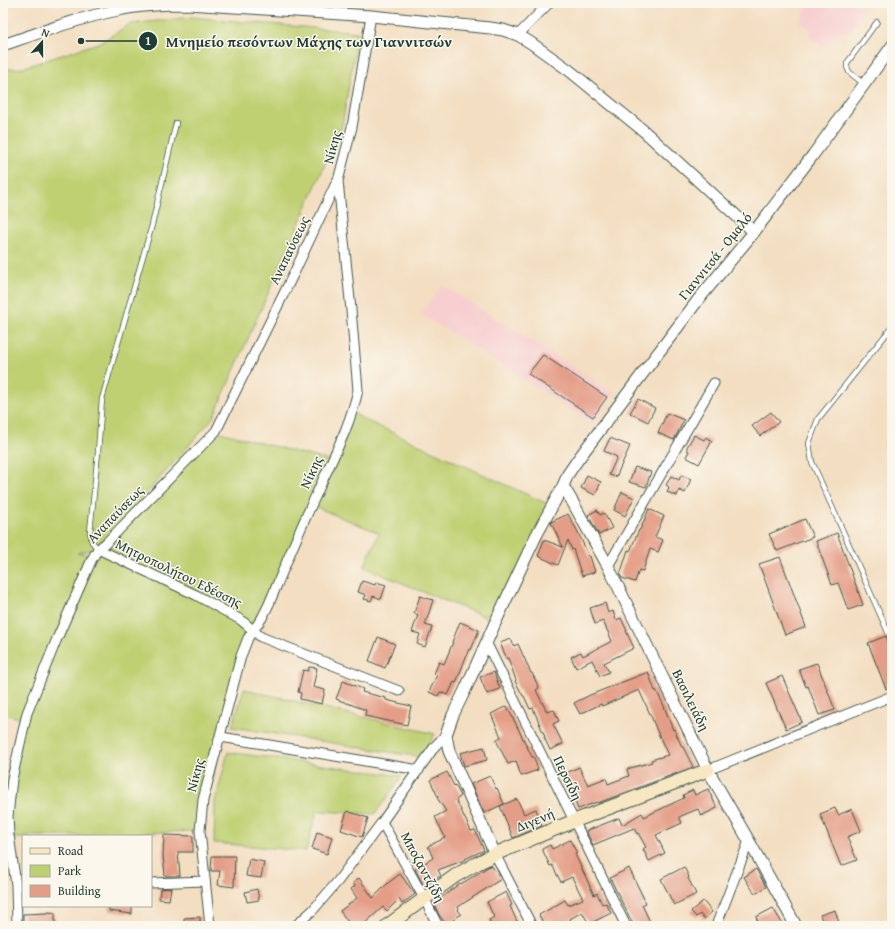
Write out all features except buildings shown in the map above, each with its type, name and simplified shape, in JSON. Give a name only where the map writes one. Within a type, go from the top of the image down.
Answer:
[{"type":"main road","name":"Διγενή","points":[[386,926],[455,876],[495,854],[574,821],[708,770]]},
{"type":"street","points":[[518,35],[549,3]]},
{"type":"street","points":[[3,44],[89,17],[118,10],[156,5],[188,4],[371,16],[503,30],[518,35],[570,71],[645,132],[754,232]]},
{"type":"street","name":"Νίκης","points":[[210,926],[200,831],[202,809],[205,790],[221,737],[234,681],[248,638],[254,631],[269,604],[311,505],[340,442],[356,401],[358,390],[352,310],[338,181],[352,127],[371,16]]},
{"type":"street","name":"Γιαννιτσά - Ομαλό","points":[[446,735],[453,715],[486,642],[536,536],[570,470],[698,300],[754,232],[813,155],[892,46]]},
{"type":"street","name":"Αναπαύσεως","points":[[17,926],[20,885],[9,843],[8,816],[12,779],[25,721],[56,641],[92,559],[98,549],[109,540],[216,431],[338,181]]},
{"type":"street","points":[[608,566],[714,383]]},
{"type":"street","name":"Βασιλειάδη","points":[[563,486],[608,566],[708,770],[796,926]]},
{"type":"street","name":"Μητροπολήτου Εδέσσης","points":[[98,549],[196,595],[241,620],[261,637],[399,691]]},
{"type":"street","name":"Περσίδη","points":[[486,642],[626,926]]},
{"type":"street","points":[[708,770],[892,696]]},
{"type":"street","points":[[295,926],[313,910],[338,881],[382,822],[435,746],[446,735]]},
{"type":"street","points":[[446,735],[449,751],[495,854],[532,926]]},
{"type":"street","points":[[221,737],[419,770]]},
{"type":"street","name":"Μποζαντζίδη","points":[[382,822],[438,926]]},
{"type":"street","points":[[716,926],[749,841]]},
{"type":"street","points":[[152,882],[205,881]]},
{"type":"lane","points":[[864,84],[849,72],[847,63],[877,22]]},
{"type":"lane","points":[[98,549],[92,542],[90,532],[102,399],[152,225],[176,123]]},
{"type":"lane","points":[[892,327],[818,419],[809,443],[812,462],[892,641]]},
{"type":"shaded area","points":[[810,3],[855,3],[864,10],[848,34],[839,29],[826,48],[809,36],[812,30],[799,20]]},
{"type":"shaded area","points":[[442,285],[614,393],[593,423],[421,314]]},
{"type":"green space","points":[[192,17],[358,32],[342,126],[213,418],[98,548],[77,553],[94,555],[216,431],[330,462],[352,412],[363,419],[552,506],[496,621],[364,567],[379,533],[311,505],[241,656],[200,831],[94,835],[22,835],[22,838],[3,838],[3,804],[8,771],[17,730],[21,719],[4,713],[3,716],[3,69],[22,68],[101,42],[130,24]]},
{"type":"green space","points":[[244,689],[435,734],[420,757],[232,727]]},
{"type":"green space","points":[[228,752],[402,776],[375,814],[317,811],[306,851],[214,843],[215,802]]},
{"type":"place","name":"Μνημείο πεσόντων Μάχης των Γιαννιτσών","points":[[81,41]]}]
